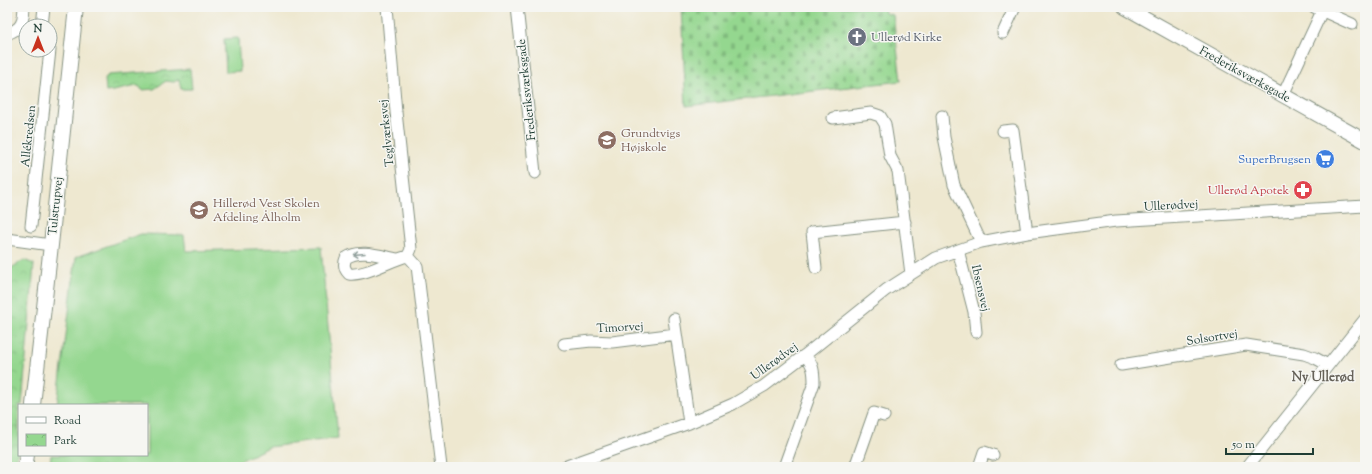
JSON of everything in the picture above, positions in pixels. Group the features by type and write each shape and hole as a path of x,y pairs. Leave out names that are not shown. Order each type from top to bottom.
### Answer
{"street":[{"path":"7,34 19,27 23,21 24,7"},
{"path":"43,18 44,7"},
{"name":"Tulstrupvej","path":"33,404 76,7"},
{"name":"Teglværksvej","path":"387,7 396,112 411,249 403,258 416,266 441,467"},
{"name":"Frederiksværksgade","path":"517,7 535,173"},
{"path":"1003,33 1015,7"},
{"name":"Frederiksværksgade","path":"1125,7 1365,141"},
{"path":"1283,96 1318,9 1352,24"},
{"name":"Allékredsen","path":"31,226 49,58"},
{"path":"833,118 872,113 880,116 885,124 890,156 898,171 911,274"},
{"path":"942,116 944,137 954,185 981,242"},
{"path":"1003,131 1013,130 1027,233"},
{"name":"Ullerødvej","path":"564,467 689,423 733,404 764,386 886,290 936,258 981,242 1027,233 1116,221 1365,206"},
{"path":"816,268 812,232 905,222"},
{"path":"7,239 51,245"},
{"name":"Ibsensvej","path":"958,250 974,312 976,332"},
{"path":"674,319 689,423"},
{"path":"1248,467 1365,319"},
{"name":"Timorvej","path":"564,344 591,341 612,342 676,334"},
{"name":"Solsortvej","path":"1121,365 1246,345 1304,354 1328,365"},
{"path":"784,467 814,383 814,372 811,363 805,355"},
{"path":"855,467 874,413 884,416"},
{"path":"979,467 984,452 993,455"},
{"path":"25,467 27,456"}],"green space":[{"path":"681,7 884,7 885,13 893,15 901,81 686,106"},
{"path":"238,38 240,71 226,72 224,39"},
{"path":"190,69 192,89 181,89 179,79 174,82 166,81 154,89 142,90 139,86 106,92 105,78 108,75"},
{"path":"141,234 184,235 186,251 321,247 338,438 269,447 227,467 58,467 50,463 51,456 148,456 148,404 57,404 76,257"},
{"path":"24,260 34,264 22,404 18,404 18,446 16,467 7,467 8,270"}],"place":[{"name":"Ullerød Kirke","path":"857,37"},
{"name":"Grundtvigs Højskole","path":"607,140"},
{"name":"SuperBrugsen","path":"1325,159"},
{"name":"Ullerød Apotek","path":"1303,190"},
{"name":"Hillerød Vest Skolen Afdeling Ålholm","path":"199,210"}],"district":[{"name":"Ny Ullerød","path":"1323,376"}]}
